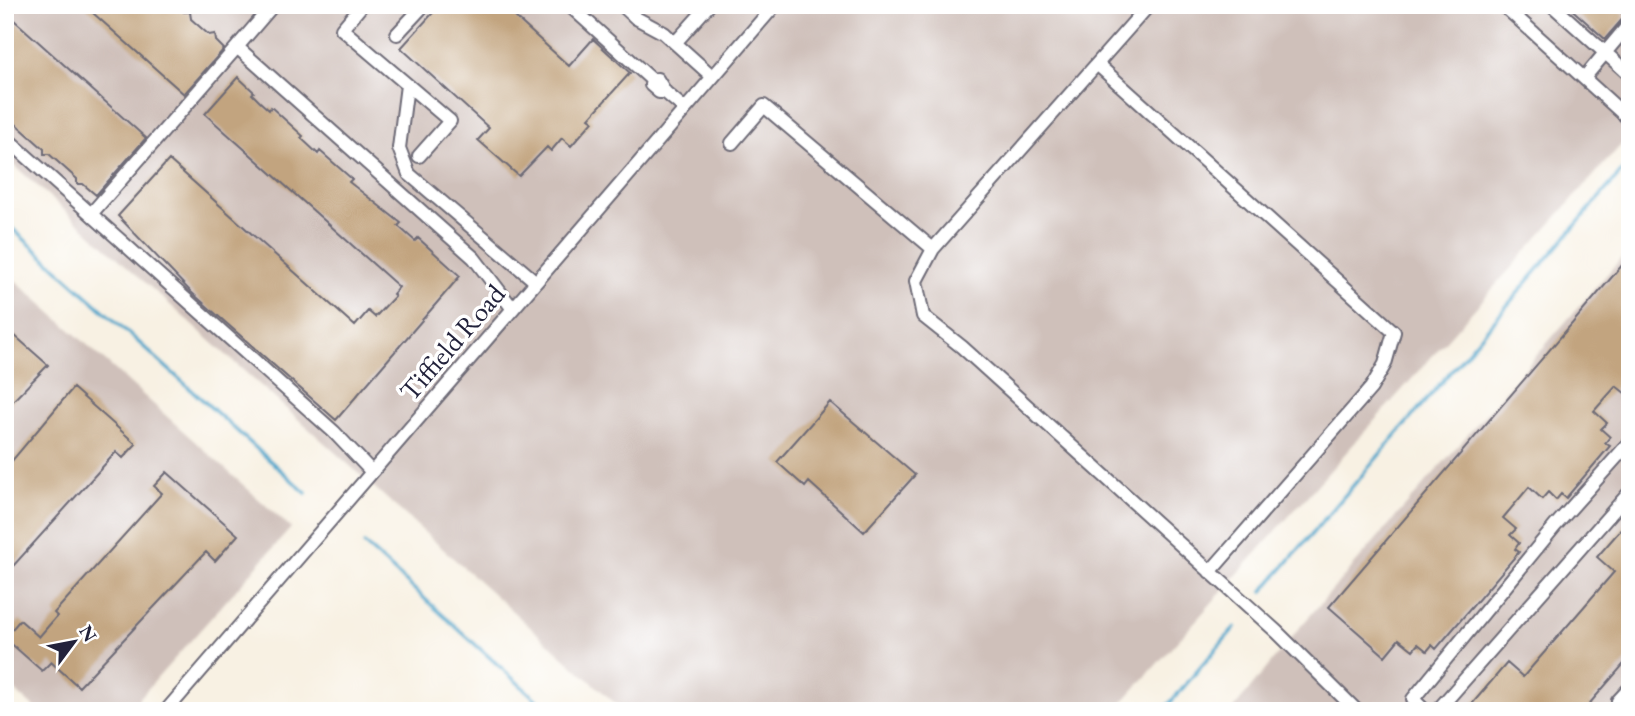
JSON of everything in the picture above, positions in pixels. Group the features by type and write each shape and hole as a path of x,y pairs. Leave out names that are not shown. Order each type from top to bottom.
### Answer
{"street":[{"path":"91,214 273,5"},
{"path":"362,5 342,29 450,121 419,156"},
{"path":"397,34 424,5"},
{"path":"569,5 652,80 651,85 659,92 665,92 685,109"},
{"path":"622,5 675,43 713,77"},
{"path":"675,43 709,5"},
{"name":"Tiffield Road","path":"166,711 775,5"},
{"path":"1149,5 933,249 916,281 923,316 962,347 1210,572 1357,711"},
{"path":"1503,5 1630,120"},
{"path":"1552,5 1630,75"},
{"path":"1584,78 1630,23"},
{"path":"237,47 474,258 513,309"},
{"path":"1097,64 1394,332 1385,364 1371,388 1210,572"},
{"path":"407,85 399,148 409,174 536,282"},
{"path":"732,143 764,106 933,249"},
{"path":"5,137 334,432 372,472"},
{"path":"1426,711 1413,699 1555,526 1630,442"},
{"path":"1437,711 1630,492"},
{"path":"1623,711 1618,701 1630,688"}],"shaded area":[{"path":"5,5 1630,5 1630,135 1115,711 624,711 5,157"},
{"path":"1630,248 1630,711 1232,711 1301,626"},
{"path":"5,271 291,528 128,711 38,711 5,682"}],"building":[{"path":"84,5 176,5 184,12 190,12 191,19 209,35 215,34 216,41 224,49 184,94"},
{"path":"440,5 502,5 569,66 593,39 630,73 589,118 593,121 571,146 562,138 551,151 547,147 519,176 478,140 489,128 401,48"},
{"path":"1567,5 1614,5 1625,16 1605,39"},
{"path":"5,12 146,138 96,195 83,184 77,184 77,179 49,154 44,154 44,149 16,124 11,125 10,119 5,115"},
{"path":"238,77 254,92 252,94 260,102 269,110 271,107 303,136 301,138 318,154 320,151 352,179 349,182 401,223 398,226 415,241 418,238 460,276 336,420 191,292 118,216 169,160 355,326 368,311 375,317 395,296 393,294 399,287 205,114"},
{"path":"1630,256 1630,397 1616,386 1594,411 1607,423 1601,429 1610,437 1605,443 1610,446 1566,498 1561,494 1556,500 1548,492 1542,499 1529,487 1503,518 1516,529 1510,535 1519,543 1515,549 1519,552 1436,649 1432,645 1427,651 1418,644 1413,650 1399,639 1385,656 1329,607"},
{"path":"5,327 48,365 5,409"},
{"path":"73,388 136,444 123,458 116,452 5,575 5,469"},
{"path":"830,402 915,475 864,532 809,482 805,487 777,462"},
{"path":"167,472 238,535 215,561 206,552 79,687 51,662 42,671 7,640 6,636 20,620 39,637 57,616 54,613 162,493 154,486"},
{"path":"1630,519 1630,657 1590,703 1599,711 1480,711 1472,704 1507,663 1523,677 1614,572 1597,557"}],"waterway":[{"path":"1263,591 1623,170"},
{"path":"5,222 306,493"},
{"path":"364,544 549,711"},
{"path":"1163,711 1235,627"}]}
